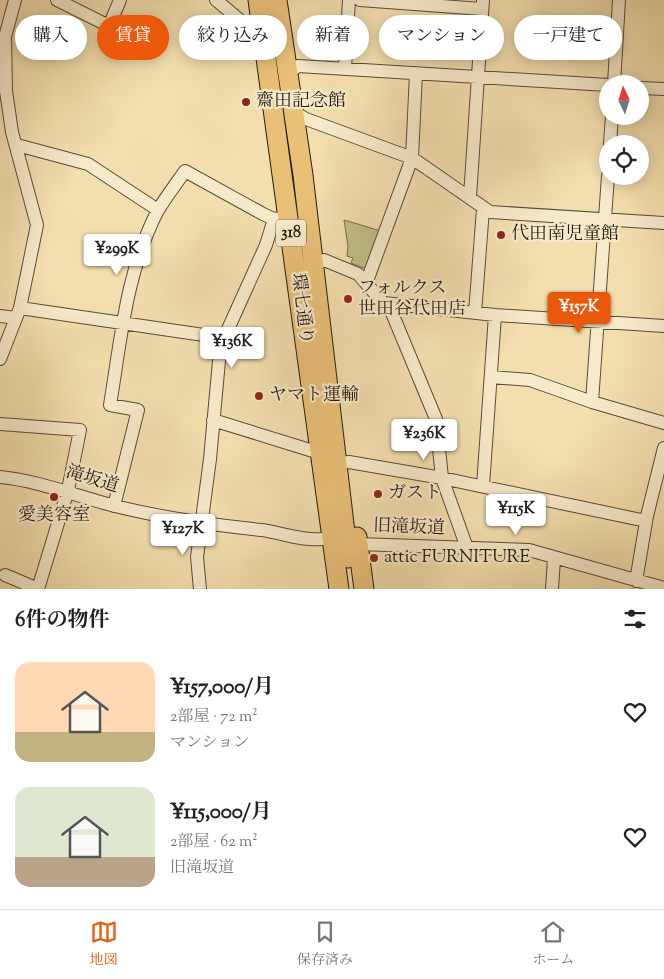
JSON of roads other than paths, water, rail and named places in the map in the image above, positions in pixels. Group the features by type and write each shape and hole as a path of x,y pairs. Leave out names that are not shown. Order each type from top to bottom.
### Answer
{"main road":[{"name":"環七通り","path":"258,0 260,15"},
{"name":"環七通り","path":"281,3 288,73 313,266 326,460 339,589"},
{"name":"環七通り","path":"266,60 282,218 326,460 352,589"},
{"path":"326,460 318,488 328,589"},
{"path":"326,460 350,495 364,589"}],"street":[{"path":"0,359 18,313 37,225 17,145 6,133 5,37 15,0"},
{"path":"57,0 109,26 120,0"},
{"path":"216,0 234,15"},
{"path":"345,68 349,0"},
{"path":"360,0 483,4 470,197"},
{"path":"615,75 619,0"},
{"path":"288,73 298,66 599,85"},
{"path":"367,281 412,158 416,73"},
{"path":"649,88 664,89"},
{"path":"294,112 306,119 412,158 470,197 483,209 490,212 664,223"},
{"path":"17,145 88,164 158,210"},
{"path":"114,506 138,410 110,405 130,282 146,234 158,210 185,171 282,218 266,244 224,338 218,361 203,524 197,557 200,589"},
{"path":"592,402 607,185"},
{"path":"475,313 483,209"},
{"path":"313,266 324,260 358,274 367,281 392,313 436,419 442,478 467,548"},
{"path":"384,303 495,315 664,326"},
{"path":"0,316 18,313 124,323 224,338"},
{"path":"484,486 495,315"},
{"path":"491,377 530,380 592,402 664,423"},
{"path":"213,420 313,452 326,460 349,462 484,486 646,521"},
{"path":"0,424 80,430 68,490 38,589 5,575"},
{"path":"633,583 664,448"},
{"name":"滝坂道","path":"0,476 68,490 114,506 203,524 264,531 310,539 322,539"},
{"name":"旧滝坂道","path":"358,544 529,550 633,583 664,588"},
{"path":"552,589 554,559"}],"place":[{"name":"齋田記念館","path":"246,102"},
{"name":"代田南児童館","path":"501,235"},
{"name":"フォルクス 世田谷代田店","path":"348,299"},
{"name":"ヤマト運輸","path":"259,396"},
{"name":"ガスト","path":"378,494"},
{"name":"愛美容室","path":"54,497"},
{"name":"attic FURNITURE","path":"374,558"}]}
